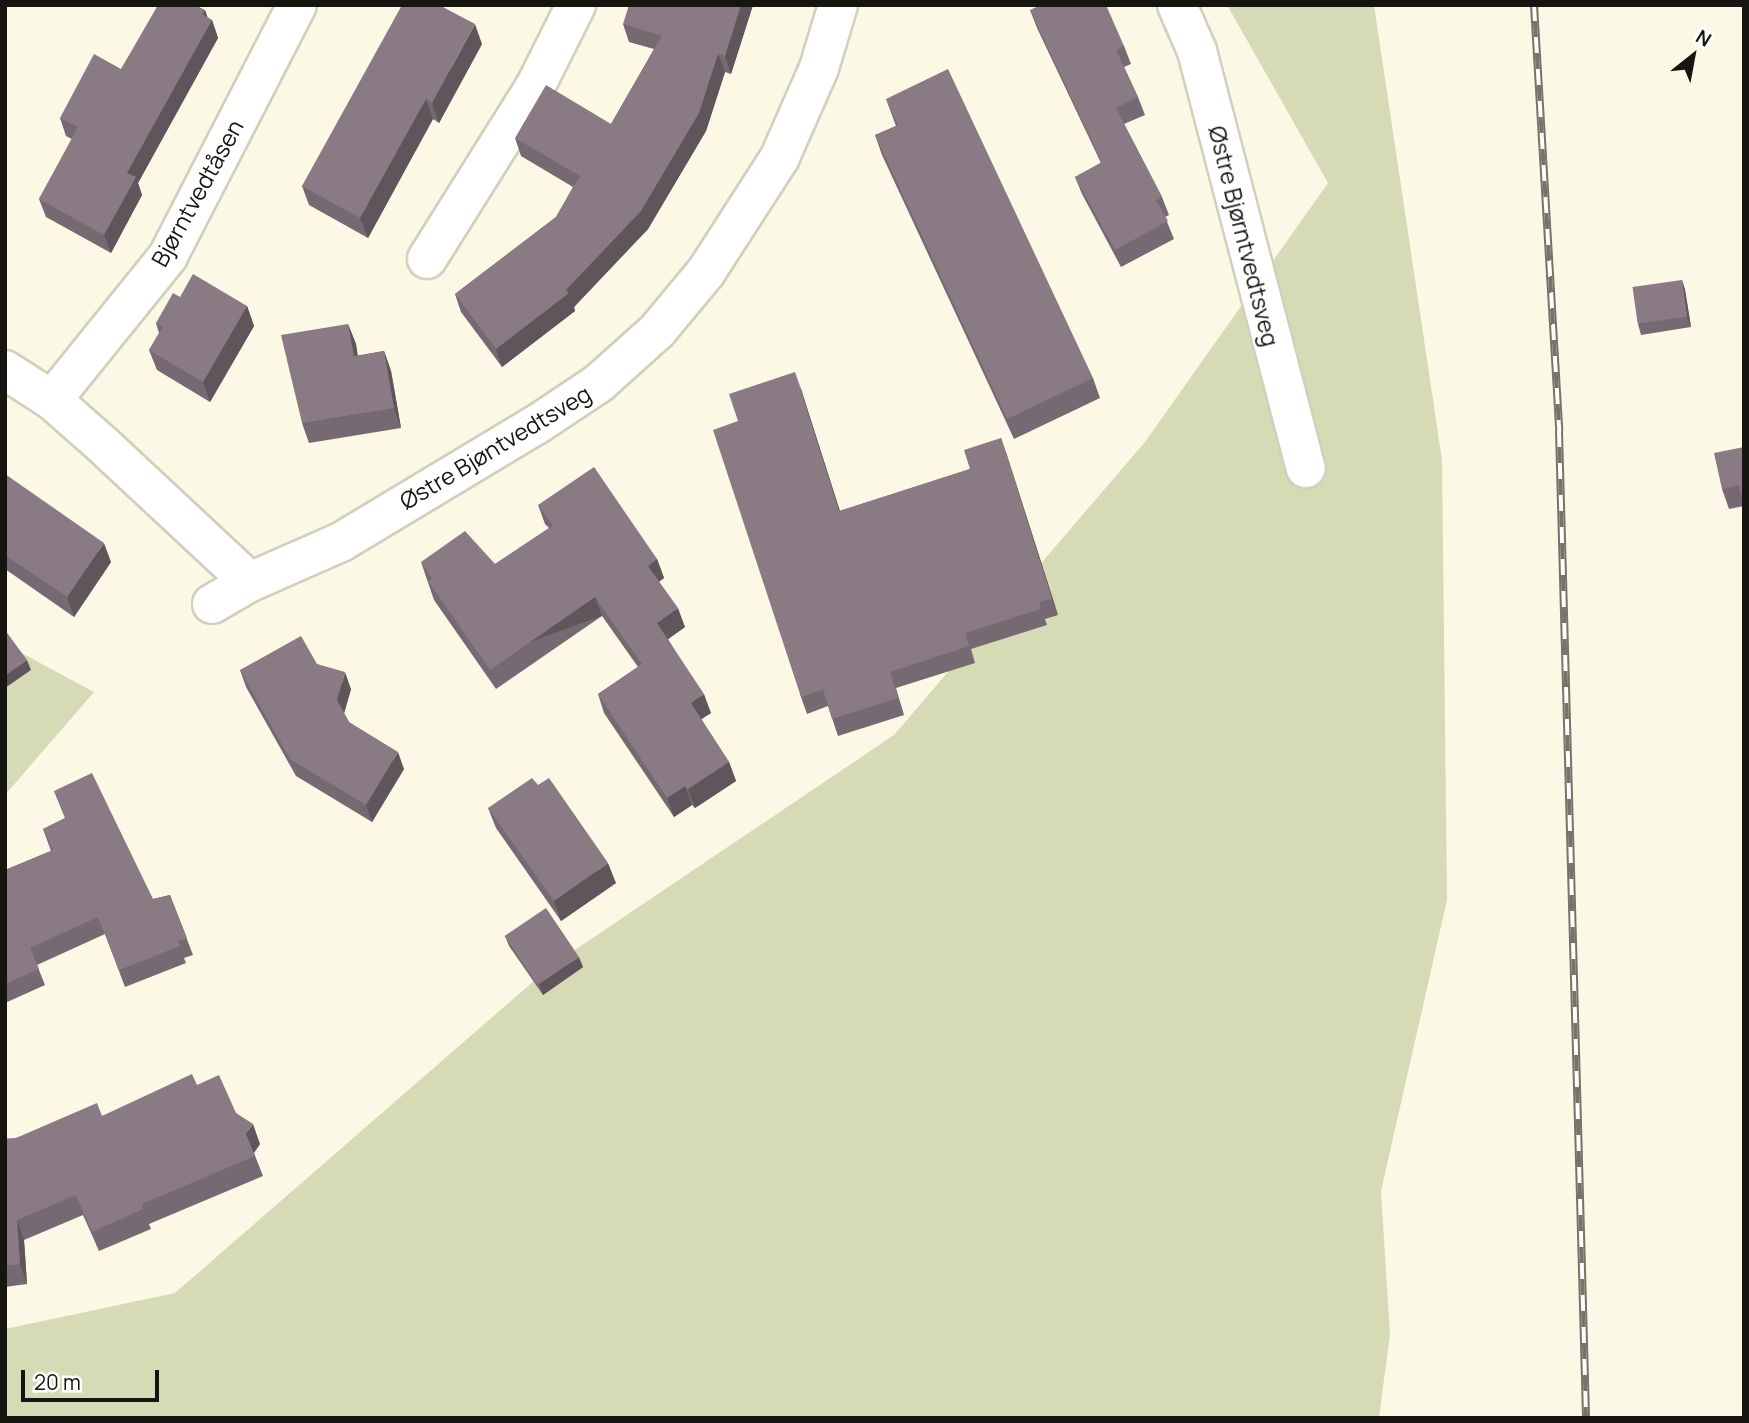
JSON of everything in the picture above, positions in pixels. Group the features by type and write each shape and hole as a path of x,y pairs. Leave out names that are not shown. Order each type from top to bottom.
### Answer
{"street":[{"name":"Bjørntvedtåsen","path":"52,401 168,256 296,5"},
{"path":"427,259 535,87 576,5"},
{"name":"Østre Bjøntvedtsveg","path":"212,604 250,582 341,542 536,425 599,383 657,331 706,272 780,157 819,68 838,5"},
{"name":"Østre Bjørntvedtsveg","path":"1177,5 1197,51 1306,468"},
{"path":"5,370 52,401 250,582"}],"green space":[{"path":"1227,5 1374,5 1442,460 1447,900 1381,1191 1390,1334 1379,1418 5,1418 5,1329 175,1293 551,966 894,735 1145,442 1328,183"},
{"path":"5,644 94,692 5,795"}],"building":[{"path":"158,5 195,5 205,10 202,14 212,20 127,173 136,177 104,235 39,199 78,127 60,118 94,54 121,69"},
{"path":"402,5 439,5 475,24 432,103 426,99 360,218 302,186"},
{"path":"629,5 741,5 725,56 718,54 699,113 641,211 566,290 569,293 496,349 455,294 556,217 580,176 515,138 546,85 611,124 662,36 623,24"},
{"path":"1041,5 1106,5 1124,46 1116,50 1138,97 1116,108 1162,197 1156,200 1168,221 1115,250 1075,177 1102,162 1030,10"},
{"path":"948,69 1093,378 1007,419 875,135 898,125 886,99"},
{"path":"193,274 247,306 203,382 149,350 163,327 156,323 173,293 180,297"},
{"path":"1682,280 1687,317 1638,324 1632,287"},
{"path":"348,324 354,356 384,351 394,408 302,423 281,335"},
{"path":"795,372 839,511 970,469 964,450 1001,438 1052,599 1039,602 1041,609 965,633 969,646 890,672 898,698 832,719 823,689 801,697 713,430 738,421 729,394"},
{"path":"1744,447 1744,496 1741,496 1739,485 1722,489 1714,453"},
{"path":"594,467 657,559 648,566 678,608 657,623 704,694 691,703 729,762 688,789 685,786 667,798 598,694 642,664 595,597 490,670 428,581 432,578 421,562 465,531 495,564 553,526 538,505"},
{"path":"5,474 104,543 67,597 5,555"},
{"path":"5,630 27,660 5,675"},
{"path":"301,636 317,664 345,672 337,700 349,722 398,752 366,805 290,759 240,670"},
{"path":"92,773 153,899 170,895 187,938 178,941 180,946 119,970 98,917 30,948 39,969 5,984 5,870 53,850 43,829 66,818 54,791"},
{"path":"532,778 538,785 549,778 608,863 554,901 488,808"},
{"path":"546,908 579,957 538,985 505,936"},
{"path":"192,1074 197,1085 219,1075 236,1113 253,1124 246,1134 255,1156 142,1204 143,1209 92,1232 76,1195 17,1220 20,1264 5,1266 5,1139 16,1138 97,1103 102,1116"}],"railway":[{"path":"1534,5 1559,431 1586,1418"}]}
